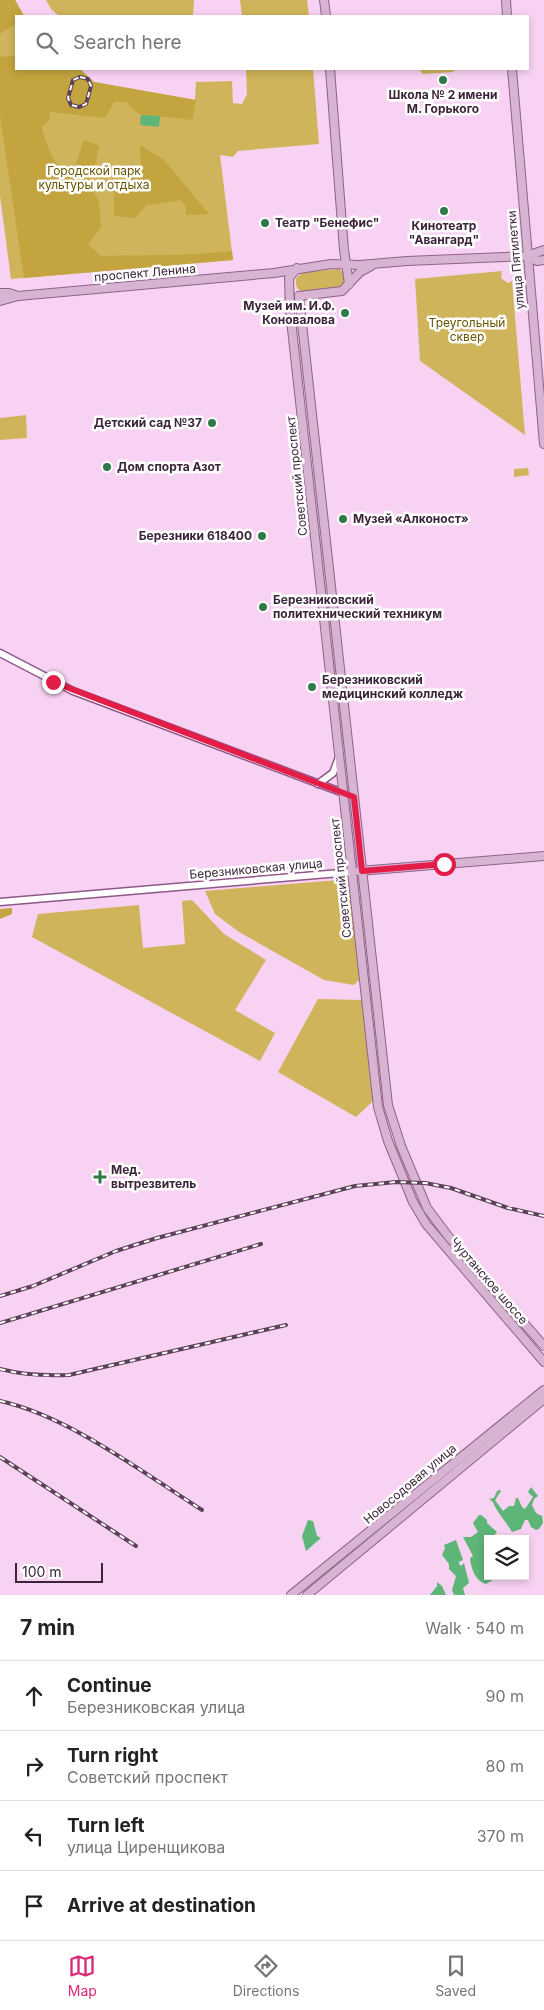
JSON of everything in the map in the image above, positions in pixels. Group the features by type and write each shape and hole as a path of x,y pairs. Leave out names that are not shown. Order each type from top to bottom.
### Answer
{"main road":[{"path":"324,0 326,15"},
{"path":"506,0 507,15"},
{"path":"330,70 349,284"},
{"name":"улица Пятилетки","path":"512,70 544,444"},
{"name":"проспект Ленина","path":"0,301 18,296 274,272 331,264 527,256 544,250"},
{"name":"проспект Ленина","path":"527,256 537,261 544,260"},
{"name":"проспект Ленина","path":"298,296 337,292 349,284 360,272 380,263"},
{"path":"288,285 291,274 297,268"},
{"path":"274,272 279,274 298,296"},
{"name":"Советский проспект","path":"288,285 378,1107 388,1142 419,1214"},
{"name":"проспект Ленина","path":"0,293 18,296"},
{"name":"Советский проспект","path":"298,296 388,1106 401,1146 428,1208 448,1236"},
{"name":"Березниковская улица","path":"352,872 544,856"},
{"path":"388,1142 401,1146"},
{"name":"Чуртанское шоссе","path":"419,1214 438,1239 544,1362"},
{"name":"Чуртанское шоссе","path":"448,1236 544,1346"},
{"name":"Новосодовая улица","path":"291,1595 544,1390"},
{"name":"Новосодовая улица","path":"307,1595 544,1399"}],"street":[{"path":"0,653 73,691 354,797"},
{"path":"318,784 333,773 339,756"},
{"name":"Березниковская улица","path":"0,902 352,872"}],"green space":[{"name":"Городской парк культуры и отдыха","path":"0,0 15,0 23,15 15,15 15,70 81,70 94,82 195,100 196,82 232,81 233,103 242,104 247,94 246,70 313,70 319,144 238,151 233,157 220,155 233,260 11,279 0,196"},
{"path":"46,0 194,0 193,15 58,15 51,9"},
{"path":"240,0 307,0 309,15 242,15"},
{"path":"420,70 455,70 453,72 423,74"},
{"path":"339,269 345,276 345,282 340,287 312,293 299,290 297,287 296,278 303,272"},
{"name":"Треугольный сквер","path":"502,271 501,278 508,283 512,281 525,435 420,361 415,279"},
{"path":"26,415 27,438 0,440 0,418"},
{"path":"528,468 529,475 514,477 514,469"},
{"path":"350,879 361,978 354,985 324,980 239,932 215,914 205,891"},
{"path":"192,900 224,934 266,960 235,1010 275,1033 260,1061 32,937 38,914 139,905 143,948 185,944 182,901"},
{"path":"318,999 363,1000 373,1101 356,1117 278,1072"}],"shaded area":[{"path":"0,0 15,0 23,15 15,15 15,27 14,25 0,34"},
{"path":"15,56 15,70 81,70 94,82 196,100 192,120 139,114 126,102 114,102 105,118 50,112 50,119 42,127 49,149 60,169 75,167 84,140 99,146 95,166 87,179 99,202 101,227 88,244 101,256 183,255 232,251 233,260 24,278 0,116 0,57"},
{"path":"141,115 160,116 159,127 140,125"},
{"path":"140,145 164,160 209,214 186,215 186,207 181,200 147,205 135,218 114,216 114,187 141,170"},
{"path":"12,908 12,914 0,919 0,909"},
{"path":"531,1487 538,1496 534,1499 532,1505 536,1513 542,1516 543,1523 536,1530 531,1527 528,1520 525,1520 521,1529 512,1532 493,1502 489,1499 494,1498 497,1491 500,1490 495,1500 503,1511 509,1506 514,1506 516,1498 518,1498 525,1509 533,1497 528,1492"},
{"path":"481,1515 497,1532 494,1535 484,1535 484,1580 492,1580 486,1584 474,1574 470,1558 473,1556 463,1537 471,1537 478,1532 473,1523"},
{"path":"308,1520 313,1521 317,1536 321,1538 306,1551 302,1536"},
{"path":"456,1540 463,1560 459,1564 461,1566 464,1563 469,1583 463,1588 465,1595 454,1595 452,1590 456,1576 449,1569 449,1564 442,1555 445,1548 444,1545"},
{"path":"437,1582 442,1586 446,1595 430,1595 437,1586"}],"railway":[{"path":"80,77 88,79 91,86 86,104 79,107 71,105 68,98 73,80 80,77"},
{"path":"0,1296 33,1286 116,1251 157,1238 355,1186 396,1182 425,1183 451,1188 508,1208 544,1216"},
{"path":"0,1323 261,1244"},
{"path":"0,1369 34,1375 69,1375 286,1325"},
{"path":"0,1401 26,1408 78,1432 202,1510"},
{"path":"0,1457 136,1546"}],"place":[{"name":"Школа № 2 имени М. Горького","path":"443,80"},
{"name":"Кинотеатр \"Авангард\"","path":"444,211"},
{"name":"Театр \"Бенефис\"","path":"265,223"},
{"name":"Музей им. И.Ф. Коновалова","path":"345,313"},
{"name":"Детский сад №37","path":"212,423"},
{"name":"Дом спорта Азот","path":"107,467"},
{"name":"Музей «Алконост»","path":"343,519"},
{"name":"Березники 618400","path":"262,536"},
{"name":"Березниковский политехнический техникум","path":"263,607"},
{"name":"Березниковский медицинский колледж","path":"312,687"},
{"name":"Мед. вытрезвитель","path":"100,1177"}],"route":[{"path":"53,682 354,797 362,871 444,864"}]}
